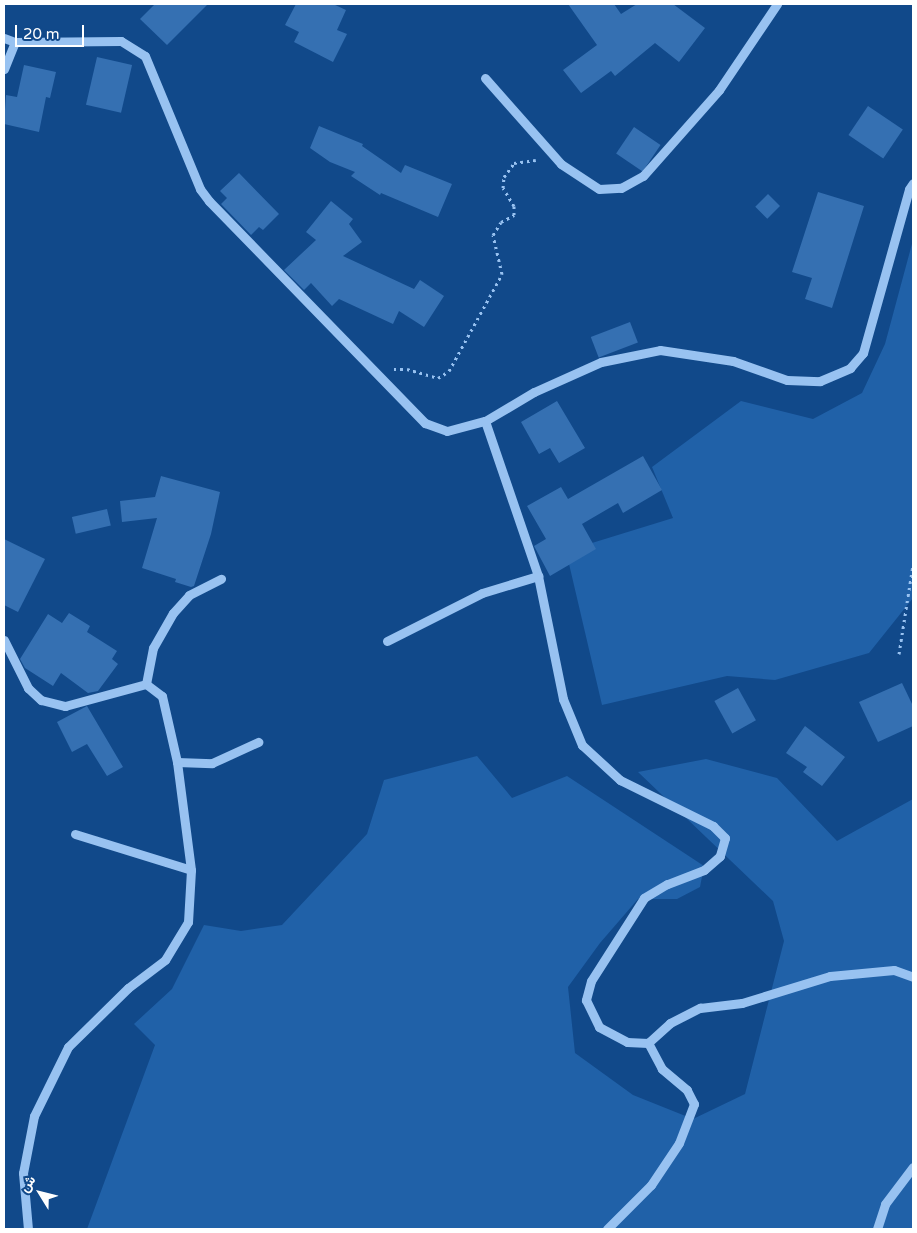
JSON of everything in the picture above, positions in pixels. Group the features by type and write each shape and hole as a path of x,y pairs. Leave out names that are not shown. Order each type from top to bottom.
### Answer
{"street":[{"path":"485,78 561,164 598,189 621,188 643,176 719,90 777,4"},
{"path":"4,38 15,42 121,41 145,56 200,189 209,201 371,369 425,422 447,431 485,421 534,392 601,362 660,350 733,361 787,380 820,381 850,368 863,352 909,189 913,183"},
{"path":"4,69 15,42"},
{"path":"485,421 538,576 563,699 582,745 620,780 713,826 725,838 720,856 704,870 667,884 644,898 592,981 586,1000 599,1027 627,1042 648,1043 670,1023 700,1008 742,1003 830,976 894,970 913,977"},
{"path":"387,641 482,593 538,576"},
{"path":"146,684 153,648 173,613 189,596 221,579"},
{"path":"4,640 28,688 40,700 65,706 146,684"},
{"path":"28,1229 23,1173 34,1116 68,1047 128,988 166,960 188,922 191,870 177,762 162,696 146,684"},
{"path":"177,762 212,763 258,742"},
{"path":"75,834 191,870"},
{"path":"607,1229 651,1185 678,1143 694,1104 687,1090 662,1068 648,1043"},
{"path":"876,1229 885,1204 913,1167"}],"path":[{"path":"371,369 407,369 438,378 449,371 502,274 493,235 500,222 514,215 514,206 503,188 504,177 514,163 530,159 561,164"},
{"path":"898,654 913,565"}],"shaded area":[{"path":"913,240 913,598 869,653 775,680 727,676 602,705 566,551 673,518 652,467 741,401 813,419 862,393 885,344"},
{"path":"477,756 512,798 567,776 704,866 700,887 677,899 638,899 600,943 568,987 575,1053 633,1095 693,1119 745,1094 784,941 773,901 638,772 706,759 777,778 837,841 913,799 913,1229 87,1229 155,1045 134,1024 172,989 204,925 241,931 282,925 367,834 384,780"}],"building":[{"path":"155,4 208,4 167,45 140,19"},
{"path":"296,4 333,4 346,10 337,30 347,34 333,62 294,42 299,32 285,25"},
{"path":"568,4 614,4 621,14 637,4 673,4 705,28 679,62 655,43 615,76 611,71 581,93 563,70 597,45"},
{"path":"97,57 132,65 121,113 86,105"},
{"path":"24,65 56,72 50,98 46,97 39,132 4,124 6,95 17,97"},
{"path":"868,106 903,129 883,159 848,135"},
{"path":"319,126 363,144 362,146 401,173 405,165 452,184 438,217 381,193 380,195 351,176 355,172 330,162 310,148"},
{"path":"634,127 661,145 643,171 616,154"},
{"path":"239,173 279,214 263,230 259,227 251,235 221,204 227,198 220,191"},
{"path":"818,192 864,206 832,308 805,299 812,278 792,272"},
{"path":"768,194 780,206 767,219 755,207"},
{"path":"331,201 353,219 349,224 362,242 343,256 414,289 420,280 444,296 424,327 399,311 393,324 339,299 332,306 311,283 304,290 284,270 316,240 306,232"},
{"path":"630,322 638,343 599,358 591,337"},
{"path":"557,401 585,448 559,463 550,448 539,454 521,422"},
{"path":"643,456 662,490 623,513 618,503 582,524 596,549 550,576 534,546 546,539 527,506 561,487 568,499"},
{"path":"161,476 220,492 211,534 194,586 191,587 175,582 176,579 142,568 157,518 122,522 120,501 155,497"},
{"path":"107,509 111,526 76,534 72,517"},
{"path":"4,539 45,559 18,612 4,605"},
{"path":"69,613 90,626 87,632 117,651 112,659 118,664 98,691 88,693 61,673 53,686 25,668 20,659 48,614 62,623"},
{"path":"902,683 913,706 913,726 878,742 859,702"},
{"path":"738,688 756,720 732,733 714,701"},
{"path":"87,706 123,767 107,776 87,744 72,752 57,722"},
{"path":"805,726 845,757 822,786 803,772 807,767 786,753"}]}
